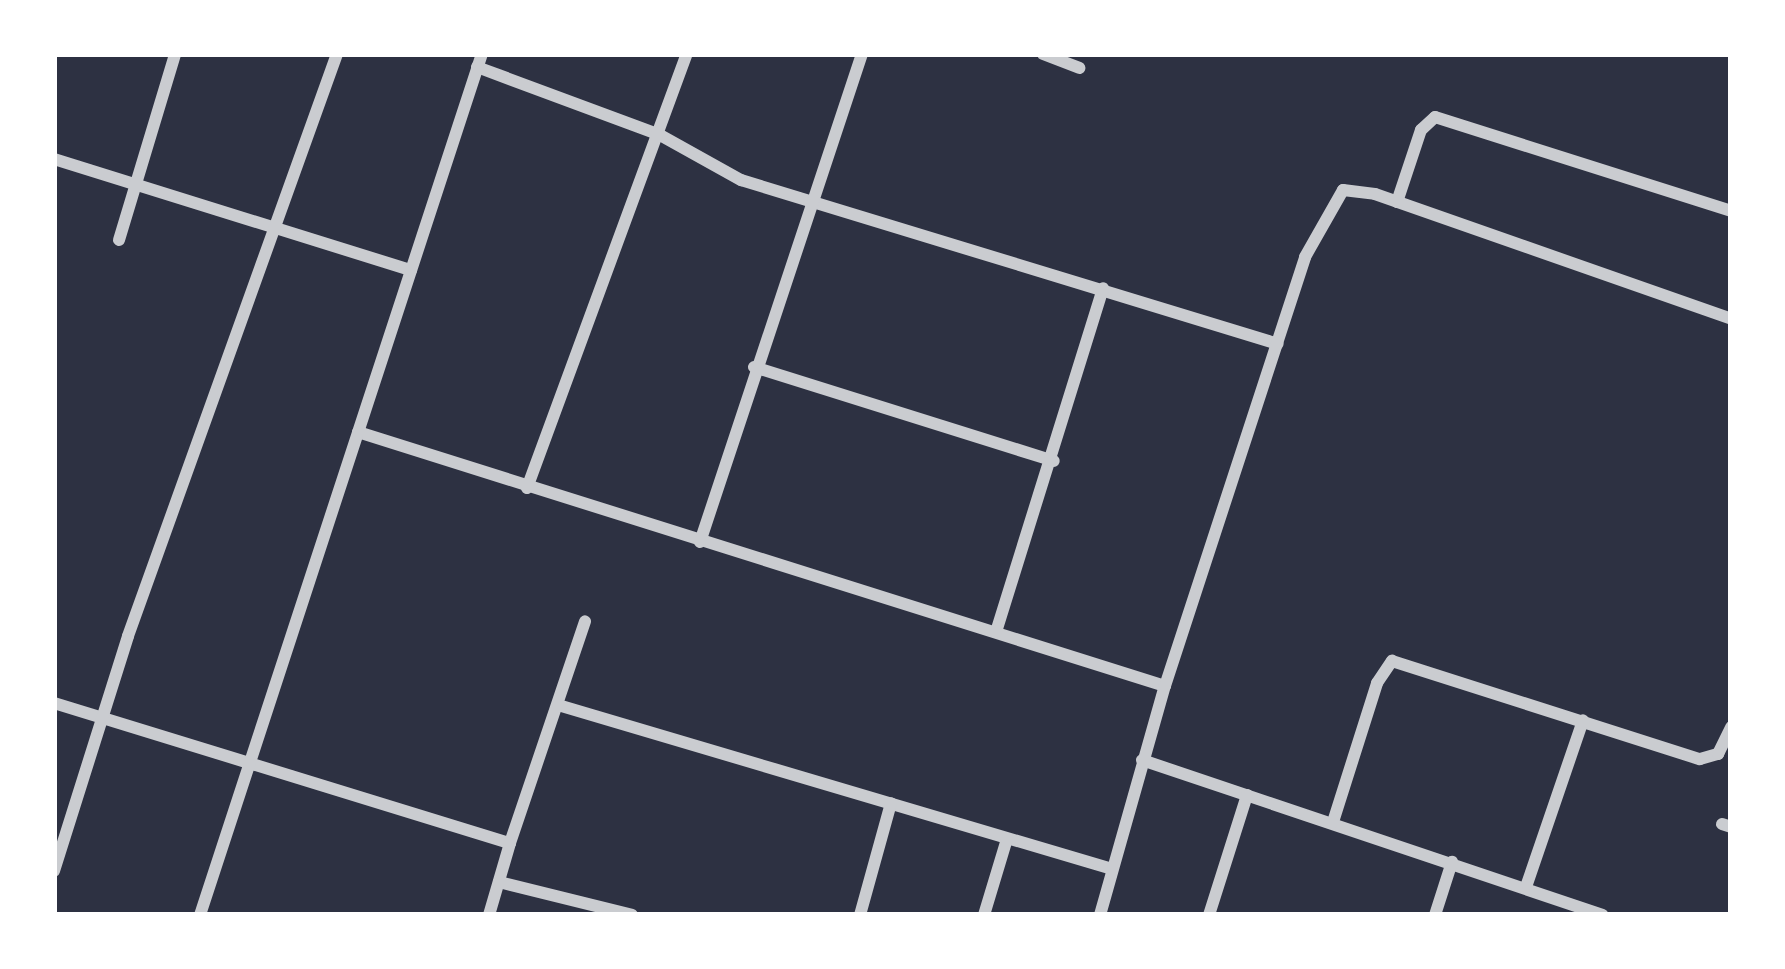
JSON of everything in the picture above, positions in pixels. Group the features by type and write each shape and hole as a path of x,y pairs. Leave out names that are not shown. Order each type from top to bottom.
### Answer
{"street":[{"path":"119,240 176,54"},
{"path":"54,871 101,718 278,232 337,54"},
{"path":"527,488 687,54"},
{"path":"700,542 754,367 862,54"},
{"path":"1043,54 1079,68"},
{"path":"200,915 479,61 660,136 719,172 1278,344"},
{"path":"1397,202 1421,130 1435,117 1731,211"},
{"path":"54,159 411,270"},
{"path":"1100,915 1165,686 1305,257 1334,201 1355,190 1397,202 1731,319"},
{"path":"996,632 1054,461 1103,288"},
{"path":"754,367 1054,461"},
{"path":"358,432 1165,686"},
{"path":"489,915 585,621"},
{"path":"1333,822 1377,683 1392,661 1700,759 1718,754 1731,728"},
{"path":"54,703 510,843"},
{"path":"558,705 1112,869"},
{"path":"1527,884 1583,720"},
{"path":"1142,760 1527,884 1603,915"},
{"path":"1209,915 1246,795"},
{"path":"860,915 891,803"},
{"path":"984,915 1007,839"},
{"path":"1435,915 1452,862"},
{"path":"499,882 632,915"},
{"path":"1558,915 1563,898"}]}
